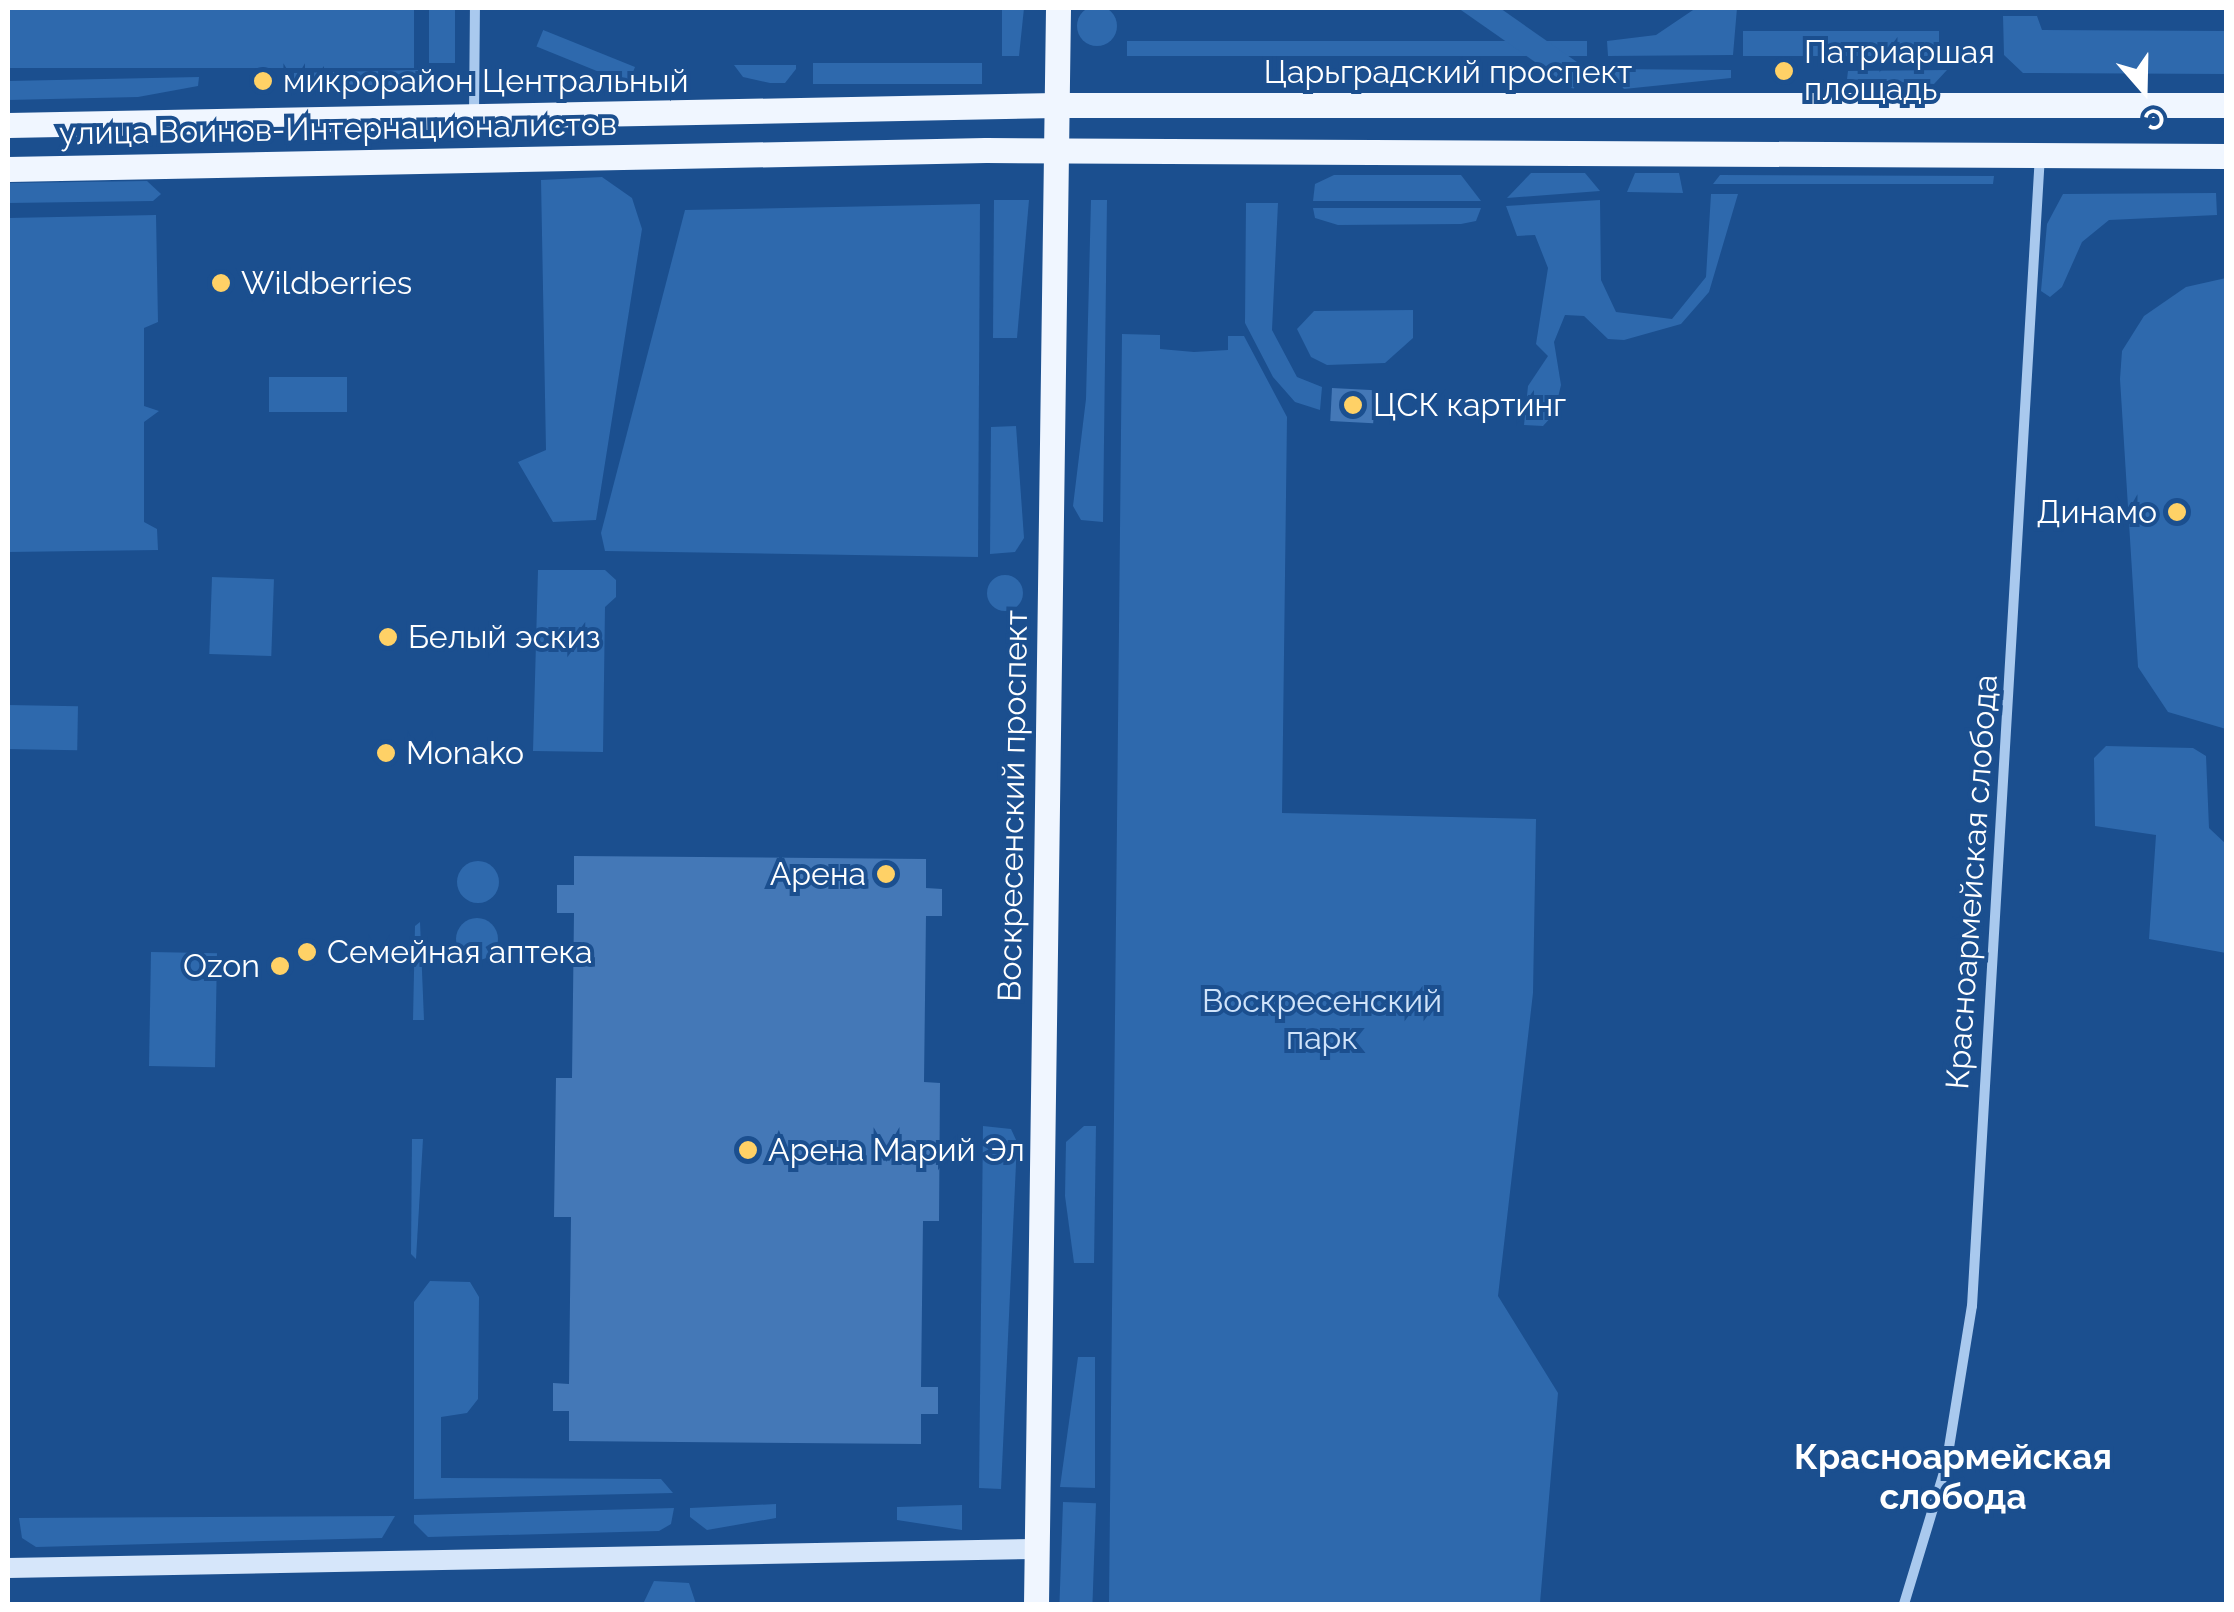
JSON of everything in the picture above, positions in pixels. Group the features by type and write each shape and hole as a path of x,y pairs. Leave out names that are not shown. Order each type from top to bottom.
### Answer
{"main road":[{"name":"Воскресенский проспект","path":"1036,1604 1058,8"},
{"name":"Царьградский проспект","path":"670,112 1056,105 2226,105"},
{"name":"улица Воинов-Интернационалистов","path":"8,124 670,112"},
{"name":"улица Воинов-Интернационалистов","path":"8,169 1055,150"},
{"path":"1055,150 2226,156"},
{"path":"8,1568 1036,1550"}],"street":[{"path":"474,115 475,8"},
{"name":"Красноармейская слобода","path":"1904,1604 1946,1466 1972,1306 2040,155"}],"green space":[{"path":"1097,6 1111,12 1117,26 1111,40 1097,46 1083,40 1077,26 1083,12"},
{"path":"8,8 414,8 414,68 8,68"},
{"path":"429,8 455,8 455,63 429,63"},
{"path":"1002,8 1024,8 1019,56 1002,56"},
{"path":"1458,8 1500,8 1587,69 1573,89"},
{"path":"1696,8 1737,8 1733,55 1608,56 1607,41 1656,35"},
{"path":"2003,16 2037,16 2042,30 2226,31 2226,74 2023,73 2004,55"},
{"path":"543,30 635,67 628,84 536,47"},
{"path":"1743,31 1939,31 1939,56 1743,56"},
{"path":"1127,41 1587,41 1587,56 1127,56"},
{"path":"813,63 982,63 982,84 813,84"},
{"path":"734,65 796,65 796,69 785,83 770,83 743,77"},
{"path":"1607,69 1731,70 1731,78 1624,89"},
{"path":"418,70 418,81 407,86 294,83 294,73"},
{"path":"1947,70 1934,84 1847,79 1848,71"},
{"path":"199,77 198,86 138,97 8,100 8,81"},
{"path":"1531,173 1585,173 1600,191 1507,198"},
{"path":"1635,173 1679,173 1683,193 1627,192"},
{"path":"1334,175 1461,175 1481,201 1313,201 1315,184"},
{"path":"1720,175 1994,176 1993,184 1713,184"},
{"path":"602,177 632,198 642,229 596,520 553,522 518,462 546,450 541,180"},
{"path":"147,181 161,194 153,201 8,203 8,183"},
{"path":"2216,193 2217,215 2109,220 2082,242 2062,287 2050,297 2041,291 2047,224 2063,194"},
{"path":"1711,194 1738,194 1709,292 1681,324 1624,340 1608,339 1584,316 1565,315 1554,342 1561,385 1554,414 1543,426 1524,425 1528,386 1548,356 1536,344 1548,268 1535,235 1517,236 1506,206 1600,200 1601,280 1616,312 1672,319 1706,277"},
{"path":"994,200 1029,200 1017,338 993,338"},
{"path":"1091,200 1107,200 1103,522 1081,520 1073,506 1086,399"},
{"path":"1246,203 1278,203 1272,330 1297,377 1322,387 1320,410 1295,402 1273,377 1245,323"},
{"path":"980,204 978,557 605,551 601,533 685,210"},
{"path":"1313,208 1481,208 1476,221 1461,224 1338,225 1315,218"},
{"path":"156,215 158,322 144,328 144,406 159,411 144,422 144,522 157,529 158,550 8,552 8,218"},
{"name":"Динамо","path":"2226,278 2226,729 2168,712 2138,667 2120,379 2122,351 2144,316 2186,287"},
{"path":"1413,310 1413,338 1385,363 1327,365 1311,357 1297,329 1314,311"},
{"name":"Воскресенский парк","path":"1122,334 1160,335 1160,349 1194,352 1228,350 1228,336 1244,336 1287,417 1282,813 1536,819 1533,993 1498,1296 1558,1393 1540,1603 1109,1604"},
{"path":"269,377 347,377 347,412 269,412"},
{"path":"1016,426 1024,538 1015,552 990,554 991,427"},
{"path":"538,570 605,570 616,580 616,597 605,607 603,752 533,751"},
{"path":"1005,575 1018,580 1023,593 1018,606 1005,611 992,606 987,593 992,580"},
{"path":"212,577 274,579 271,656 209,654"},
{"path":"8,705 78,706 77,750 8,749"},
{"path":"2106,746 2193,748 2206,756 2209,828 2226,844 2226,953 2149,939 2156,835 2095,826 2094,758"},
{"path":"478,861 493,867 499,882 493,897 478,903 463,897 457,882 463,867"},
{"path":"477,918 492,924 498,939 492,954 477,960 462,954 456,939 462,924"},
{"path":"420,922 424,1020 413,1020 415,926"},
{"path":"151,952 217,953 215,1067 149,1066"},
{"path":"983,1126 1011,1129 1017,1142 1001,1489 979,1488"},
{"path":"1084,1126 1096,1126 1094,1263 1074,1263 1065,1196 1066,1142"},
{"path":"412,1139 423,1139 416,1259 411,1254"},
{"path":"430,1281 470,1282 479,1297 478,1399 467,1413 441,1417 441,1478 661,1479 673,1493 414,1499 414,1302"},
{"path":"1078,1357 1095,1357 1095,1488 1060,1487"},
{"path":"1063,1502 1096,1503 1092,1604 1059,1604"},
{"path":"776,1504 776,1518 707,1530 690,1517 690,1508"},
{"path":"962,1505 962,1530 897,1520 897,1507"},
{"path":"674,1508 671,1524 659,1531 428,1537 414,1523 414,1515"},
{"path":"395,1516 382,1538 36,1547 22,1538 19,1518"},
{"path":"654,1581 689,1583 696,1604 643,1604"}],"building":[{"name":"ЦСК картинг","path":"1332,388 1375,390 1373,423 1330,421"},
{"name":"Арена Марий Эл","path":"574,856 926,859 926,888 942,889 942,916 926,916 924,1082 940,1083 939,1221 923,1221 921,1387 938,1387 938,1414 921,1414 921,1444 569,1441 569,1411 553,1411 553,1383 569,1384 571,1217 554,1217 556,1078 572,1078 574,913 557,913 557,885 574,885"}],"place":[{"name":"Патриаршая площадь","path":"1784,71"},
{"name":"микрорайон Центральный","path":"263,81"},
{"name":"Wildberries","path":"221,283"},
{"name":"ЦСК картинг","path":"1353,405"},
{"name":"Динамо","path":"2177,512"},
{"name":"Белый эскиз","path":"388,637"},
{"name":"Monako","path":"386,753"},
{"name":"Арена","path":"886,874"},
{"name":"Семейная аптека","path":"307,952"},
{"name":"Ozon","path":"280,966"},
{"name":"Арена Марий Эл","path":"748,1150"}],"district":[{"name":"Красноармейская слобода","path":"1953,1477"}]}
